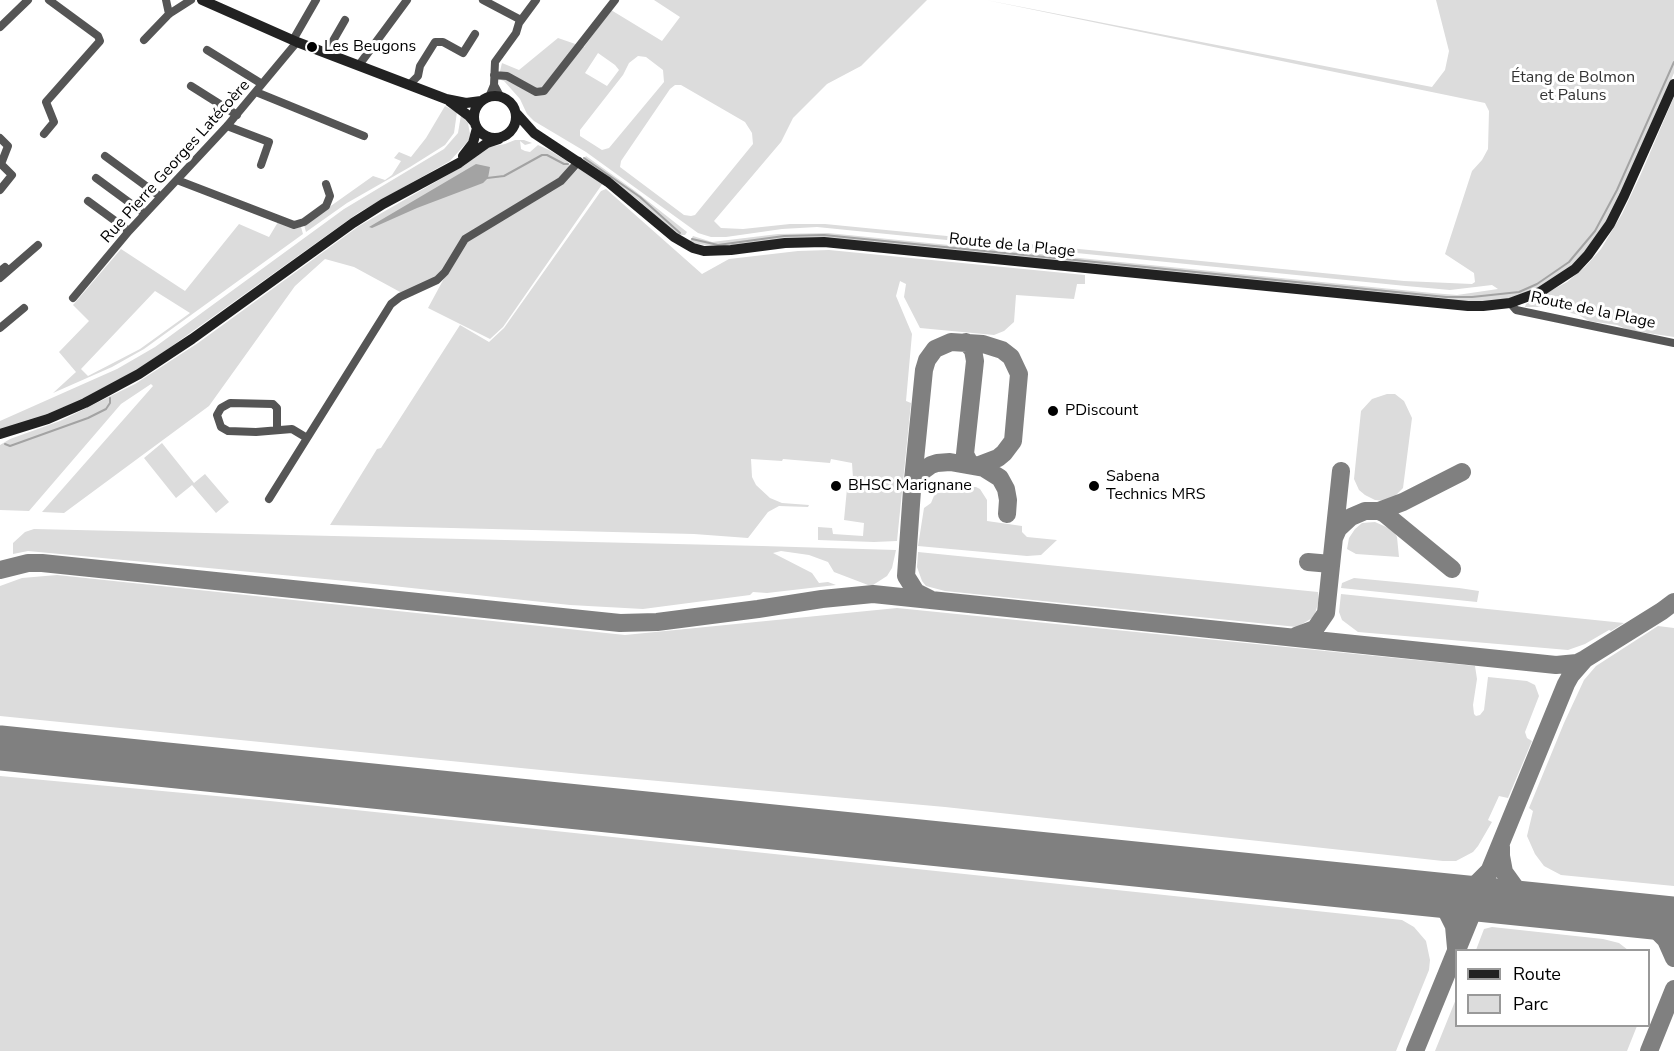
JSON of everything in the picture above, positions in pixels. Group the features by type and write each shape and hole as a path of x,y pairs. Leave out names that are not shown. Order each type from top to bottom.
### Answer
{"street":[{"path":"0,27 28,0"},
{"path":"44,134 54,122 46,102 100,41 98,36 49,0"},
{"path":"166,0 169,14"},
{"path":"144,40 169,14 190,0"},
{"path":"0,435 48,419 85,403 139,374 192,339 353,223 467,158 487,143 504,136 514,128 517,114 512,103 490,98 466,103 446,99 295,41 202,0"},
{"name":"Rue Pierre Georges Latécoère","path":"73,298 121,244 129,231 256,92 295,41 316,0"},
{"path":"359,65 407,0"},
{"path":"483,0 521,20"},
{"path":"449,168 473,142 476,126 474,112 490,98 494,85 495,62 536,0"},
{"path":"494,75 507,76 536,92 544,91 615,0"},
{"path":"326,53 345,20"},
{"path":"409,85 418,76 420,66 435,42 443,42 463,52 475,34"},
{"path":"207,50 262,84"},
{"name":"Route de la Plage","path":"517,114 522,122 547,142 579,161 625,195 674,237 693,248 704,251 785,243 824,242 1468,306 1510,303 1533,295 1556,283 1575,269 1600,240 1639,166 1674,84"},
{"path":"191,86 237,115"},
{"path":"256,92 364,136"},
{"path":"446,99 469,116 484,136 504,136"},
{"path":"227,126 269,142 261,165"},
{"name":"Route de la Plage","path":"504,136 523,135 547,142"},
{"path":"0,138 8,146 1,164 12,176 0,190"},
{"path":"105,156 161,197"},
{"path":"269,499 391,304 400,297 437,280 445,272 465,239 561,181 579,161"},
{"path":"96,178 145,214"},
{"path":"177,180 294,225 304,222 329,203 327,184"},
{"path":"88,201 129,231"},
{"path":"0,278 38,245"},
{"name":"Route de la Plage","path":"1510,303 1516,310 1674,343"},
{"path":"0,328 24,309"},
{"path":"277,429 277,408 273,404 230,403 221,408 217,416 221,427 228,431 292,429 307,438"}],"green space":[{"name":"Étang de Bolmon et Paluns","path":"654,0 927,0 861,66 827,84 793,118 781,142 714,221 721,228 743,229 790,224 825,224 1404,281 1472,284 1475,282 1474,273 1445,254 1472,171 1488,149 1489,111 1485,103 986,0 1432,87 1445,70 1449,51 1436,0 1674,0 1674,73 1630,177 1607,222 1580,260 1540,288 1514,299 1458,301 762,241 718,247 692,243 690,241 693,236 712,242 778,234 828,233 1432,293 1457,295 1498,289 1492,285 1450,290 1406,286 817,227 782,229 726,237 711,237 698,233 586,152 534,121 527,114 520,99 504,81 498,79 502,63 519,70 558,38 584,47 611,10 662,41 680,17","holes":["598,53 619,70 607,86 585,73","638,56 646,57 663,70 664,82 609,148 602,150 580,136 580,130 623,75 629,63","675,85 681,85 745,122 752,133 753,144 695,215 691,216 684,215 620,167 621,161"]},
{"path":"1674,97 1674,337 1589,321 1579,315 1546,307 1525,307 1526,304 1567,282 1601,249 1622,214"},
{"path":"445,106 457,112 454,133 445,145 347,203 306,232 304,225 373,176 385,180 392,175 401,161 394,158 399,152 411,157 426,138"},
{"path":"461,115 468,123 469,140 450,161 358,213 144,366 81,400 0,430 0,421 117,369 155,347 344,209 444,149 458,133"},
{"path":"515,140 532,143 525,145 520,141 521,149 525,151 530,152 538,145 549,150 567,161 570,165 569,170 563,176 462,238 436,277 402,293 354,267 325,259 295,286 209,406 64,513 42,512 153,386 151,384 121,404 29,511 0,510 0,445 10,439 60,421 135,384 198,343 359,226 465,165 489,147"},
{"path":"586,156 687,232 685,235 678,235 637,199 583,160"},
{"path":"579,168 603,183 503,327 490,339 428,308 461,247 470,239 564,182"},
{"path":"606,189 702,274 729,259 829,250 1085,275 1085,284 1077,284 1074,299 1016,295 1014,322 1004,331 994,335 920,328 904,297 906,284 900,281 896,296 912,334 906,401 911,403 897,541 818,540 818,527 832,528 833,534 863,536 864,523 844,520 848,478 853,478 852,463 831,459 830,463 751,459 752,477 756,485 770,498 782,503 809,505 808,507 779,506 768,512 748,538 694,534 330,525 377,449 381,448 460,325 489,342 504,328 601,191"},
{"path":"278,222 301,227 303,234 144,349 112,367 53,393 76,372 59,352 89,321 73,305 121,249 185,291 239,224 269,237","holes":["155,291 190,313 140,349 88,376 81,369"]},
{"path":"1395,394 1404,401 1412,418 1403,488 1394,497 1385,501 1375,500 1365,495 1359,490 1354,479 1361,411 1372,399"},
{"path":"162,443 194,483 205,474 229,502 216,513 192,485 176,498 144,458"},
{"path":"941,486 976,487 987,500 987,521 1022,526 1022,532 1027,537 1057,540 1041,555 1027,556 918,546 924,508 931,503"},
{"path":"1375,522 1393,530 1397,537 1399,557 1356,554 1347,549 1349,538 1355,529 1362,523"},
{"path":"34,529 896,550 892,568 887,576 873,585 834,572 828,562 809,555 781,551 773,553 812,573 819,583 828,582 836,585 767,593 753,592 750,595 643,609 570,605 28,551 13,554 13,543 25,532"},
{"path":"918,552 1318,592 1319,600 1314,617 1297,627 945,591 926,586 922,581 917,567"},
{"path":"57,575 625,635 897,608 1475,666 1477,679 1473,705 1476,716 1484,710 1488,677 1527,681 1535,685 1539,696 1525,732 1527,738 1532,741 1508,798 1499,796 1488,820 1492,822 1473,852 1456,861 1443,861 945,807 581,774 0,716 0,586 22,578"},
{"path":"1354,578 1479,591 1477,602 1341,588 1342,583"},
{"path":"1341,594 1624,623 1585,644 1568,650 1358,632 1342,620 1339,612"},
{"path":"1658,626 1674,628 1674,886 1561,875 1544,866 1535,854 1527,836 1533,811 1529,808 1584,680 1596,666"},
{"path":"0,776 270,801 1402,920 1414,927 1426,941 1430,960 1429,970 1396,1051 0,1051"},
{"path":"1492,927 1603,939 1619,943 1627,949 1476,949 1484,929"},
{"path":"1455,1001 1455,1027 1637,1027 1627,1051 1435,1051"}],"shaded area":[{"path":"476,164 490,167 488,178 483,183 372,228 369,227"}],"waterway":[{"path":"692,239 718,245 784,236 824,235 1446,297 1519,292 1537,284 1569,262 1595,231 1617,190 1674,62"},
{"path":"487,178 504,176 542,155 568,164"},
{"path":"584,158 640,197 680,233"},
{"path":"5,444 10,446 88,418 106,409 110,398"}],"taxiway":[{"path":"930,599 916,592 906,576 912,490 924,370 927,360 935,349 951,342 983,344 1002,350 1011,357 1019,374 1013,441 998,458 977,466"},
{"path":"966,342 973,350 975,361 965,454 969,462 975,466"},
{"path":"913,485 920,473 937,463 950,462 984,468 1000,478 1006,489 1007,514"},
{"path":"1296,636 1315,629 1326,613 1341,471"},
{"path":"1379,511 1403,502 1462,472"},
{"path":"1334,538 1338,529 1351,517 1365,511 1379,511 1452,569"},
{"path":"1308,562 1331,564"},
{"path":"0,570 28,563 42,563 620,623 657,622 873,594 1556,665 1577,663 1585,659 1674,602"},
{"path":"1457,949 1566,684 1585,659"},
{"path":"1501,847 1504,872 1517,890 1536,902 1554,906"},
{"path":"1432,894 1463,890 1477,883 1488,872"},
{"path":"1419,893 1432,897 1447,912 1454,926 1456,948"},
{"path":"1628,914 1657,931 1666,940 1674,958"},
{"path":"1415,1051 1455,953"},
{"path":"1649,1051 1674,989"}],"runway":[{"path":"0,748 1674,919"}],"place":[{"name":"Les Beugons","path":"312,47"},
{"name":"PDiscount","path":"1053,411"},
{"name":"BHSC Marignane","path":"836,486"},
{"name":"Sabena Technics MRS","path":"1094,486"}]}
